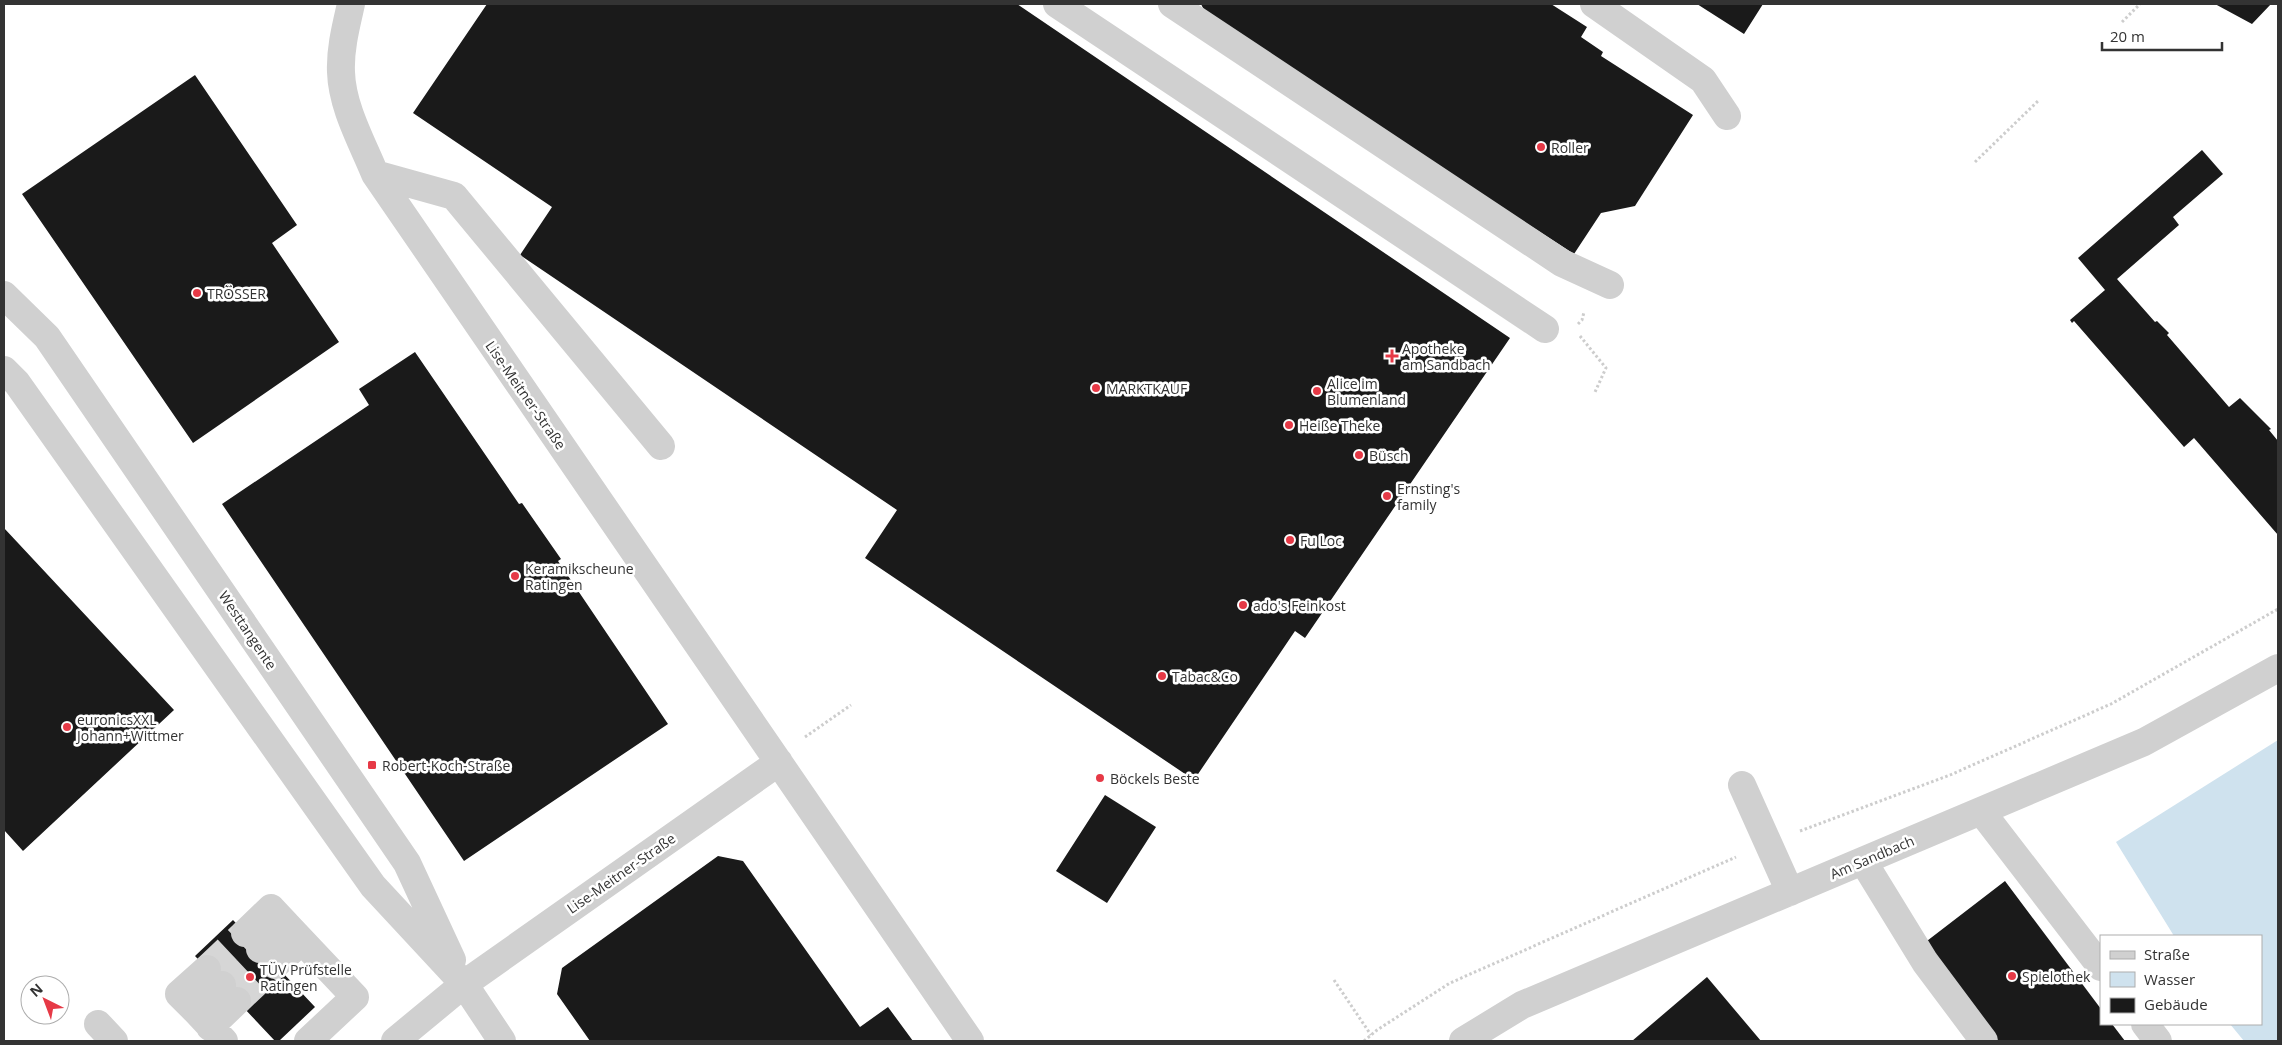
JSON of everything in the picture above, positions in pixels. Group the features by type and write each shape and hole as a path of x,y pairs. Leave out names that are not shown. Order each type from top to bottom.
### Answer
{"street":[{"name":"Lise-Meitner-Straße","path":"351,4 343,38 341,73 346,103 375,174 970,1041"},
{"path":"1057,4 1545,329"},
{"path":"1172,4 1562,263 1610,284"},
{"path":"1594,4 1703,80 1727,116"},
{"path":"375,174 454,196 661,446"},
{"name":"Westtangente","path":"4,295 47,337 407,863 464,984 502,1041"},
{"name":"Westtangente","path":"4,370 17,383 373,886 464,984"},
{"name":"Am Sandbach","path":"1462,1041 1522,1005 2144,742 2278,668"},
{"name":"Lise-Meitner-Straße","path":"464,984 777,760"},
{"path":"1742,785 1790,892"},
{"path":"1981,811 2100,966"},
{"path":"1863,861 1925,962 1984,1041"},
{"path":"260,949 294,932 355,997 308,1041"},
{"path":"395,1041 464,984"},
{"path":"222,985 210,1026 179,994 222,985"},
{"path":"2145,1025 2158,1041"}],"path":[{"path":"2122,22 2140,4"},
{"path":"1975,162 2038,101"},
{"path":"1574,328 1582,320 1585,306"},
{"path":"1579,335 1606,368 1595,392"},
{"path":"1364,1041 1450,983 1768,843 1950,775 2111,704 2278,609"},
{"path":"777,760 851,705"},
{"path":"1334,980 1371,1035"}],"water":[{"path":"2278,740 2278,1041 2244,1041 2231,1025 2262,1025 2262,935 2173,935 2116,842"}],"building":[{"name":"MARKTKAUF","path":"487,4 1017,4 1510,338 1305,638 1295,631 1194,780 865,558 897,510 520,255 552,207 413,113"},
{"name":"Roller","path":"1201,4 1551,4 1587,27 1581,37 1603,52 1601,56 1693,115 1635,206 1601,213 1574,254 1208,18"},
{"path":"1697,4 1763,4 1744,34"},
{"path":"2215,4 2271,4 2252,24"},
{"name":"TRÖSSER","path":"195,75 297,225 272,243 339,342 193,443 22,194"},
{"path":"2202,150 2223,174 2173,217 2179,225 2117,279 2155,322 2157,321 2169,333 2167,335 2229,407 2240,398 2271,429 2269,430 2278,441 2278,535 2194,438 2184,447 2074,321 2072,323 2070,320 2105,290 2078,258"},
{"path":"415,352 519,504 522,503 561,559 558,561 668,724 464,861 222,504 369,405 359,389"},
{"path":"4,528 174,710 23,851 4,830"},
{"path":"1105,795 1156,827 1107,903 1056,871"},
{"path":"718,856 743,861 860,1027 888,1007 913,1041 590,1041 557,994 562,968"},
{"name":"Spielothek","path":"2005,881 2100,1008 2100,1025 2113,1025 2125,1041 1997,1041 1923,944"},
{"name":"TÜV Prüfstelle Ratingen","path":"233,920 315,1007 279,1041 275,1041 195,956"},
{"path":"1707,977 1761,1041 1632,1041"}],"tunnel":[{"path":"207,969 245,933"},
{"path":"222,985 260,949"},
{"path":"237,1001 275,965"}],"place":[{"name":"Roller","path":"1541,147"},
{"name":"TRÖSSER","path":"197,293"},
{"name":"Apotheke am Sandbach","path":"1392,356"},
{"name":"MARKTKAUF","path":"1096,388"},
{"name":"Alice im Blumenland","path":"1317,391"},
{"name":"Heiße Theke","path":"1289,425"},
{"name":"Büsch","path":"1359,455"},
{"name":"Ernsting's family","path":"1387,496"},
{"name":"Fu Loc","path":"1290,540"},
{"name":"Keramikscheune Ratingen","path":"515,576"},
{"name":"ado's Feinkost","path":"1243,605"},
{"name":"Tabac&Co","path":"1162,676"},
{"name":"euronicsXXL Johann+Wittmer","path":"67,727"},
{"name":"Robert-Koch-Straße","path":"372,765"},
{"name":"Böckels Beste","path":"1100,778"},
{"name":"Spielothek","path":"2012,976"},
{"name":"TÜV Prüfstelle Ratingen","path":"250,977"}]}
